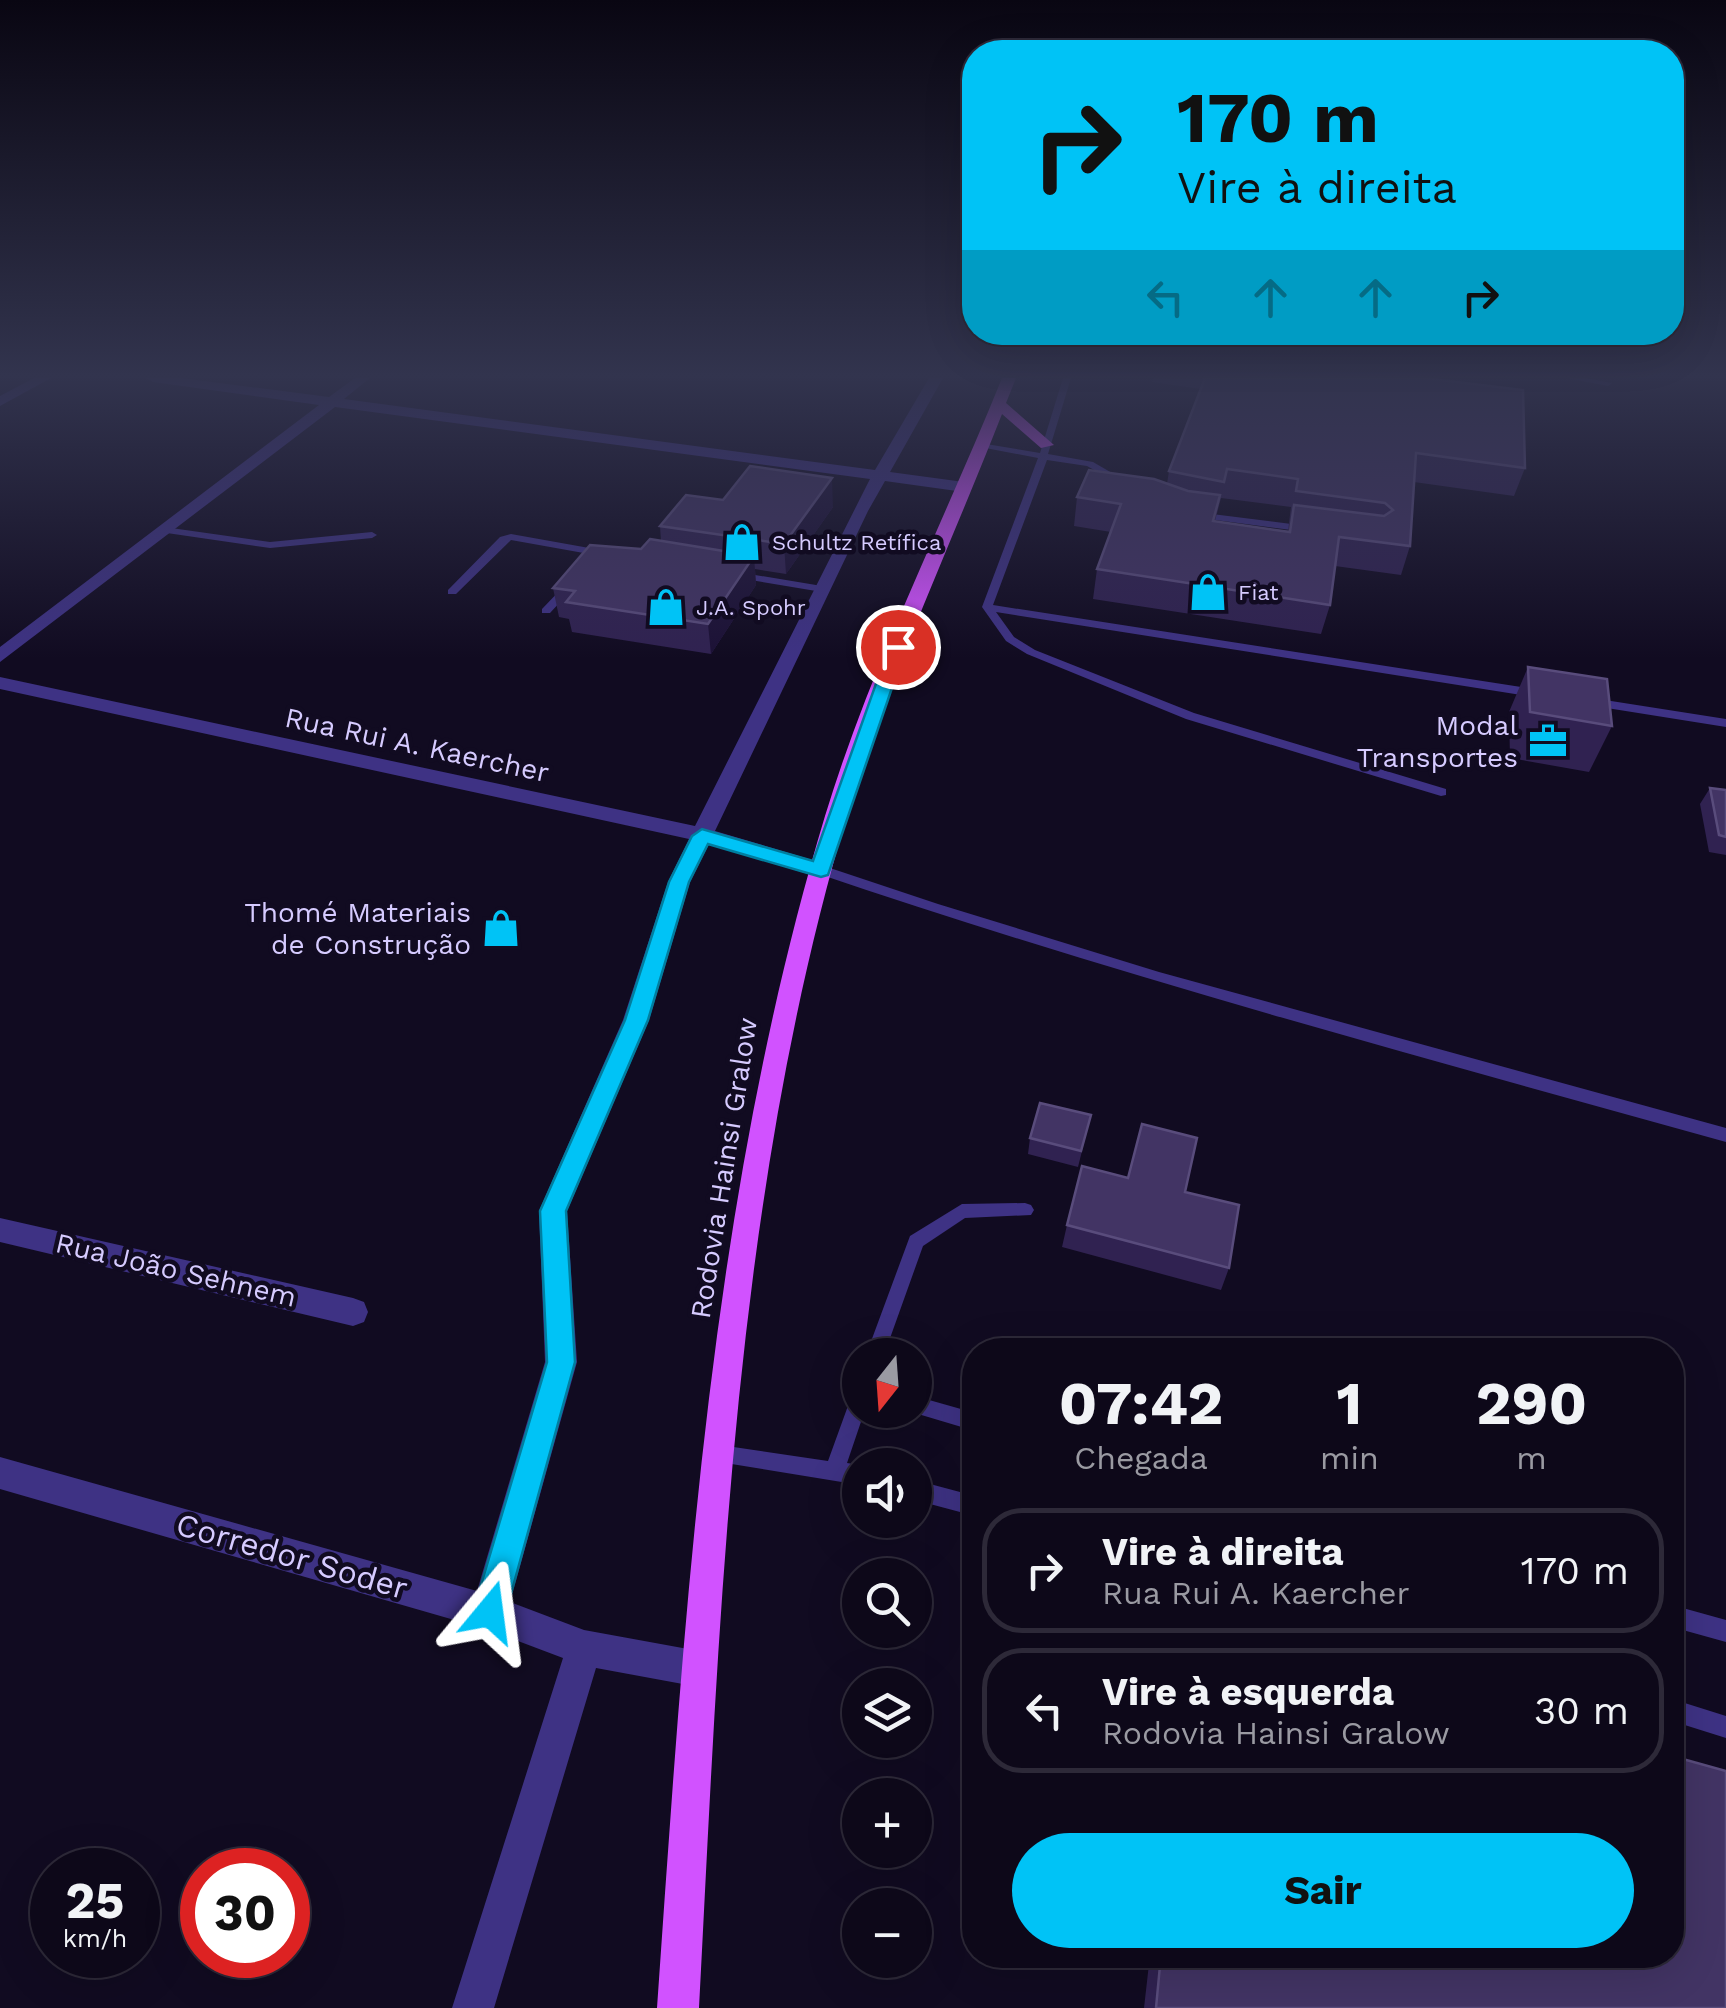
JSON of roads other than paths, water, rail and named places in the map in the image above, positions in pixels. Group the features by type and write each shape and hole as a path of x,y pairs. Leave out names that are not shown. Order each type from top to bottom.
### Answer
{"main road":[{"name":"Rodovia Hainsi Gralow","path":"678,2008 700,1669 720,1454 755,1167 783,1020 821,870 867,726 970,472"}],"street":[{"path":"0,656 240,472"},
{"path":"850,472 964,488"},
{"path":"490,1612 561,1362 553,1211 636,1020 679,882 883,472"},
{"name":"Rua Rui A. Kaercher","path":"0,683 702,836 821,870"},
{"name":"Rua João Sehnem","path":"0,1230 353,1312"},
{"name":"Corredor Soder","path":"0,1473 490,1612 584,1648 700,1669"},
{"path":"473,2008 584,1648"}],"lane":[{"path":"987,607 1037,472"},
{"path":"1107,472 1136,492"},
{"path":"1184,514 1318,531"},
{"path":"164,530 270,545 372,535"},
{"path":"452,592 504,539 620,556"},
{"path":"591,564 602,553"},
{"path":"730,574 822,589"},
{"path":"546,611 580,576"},
{"path":"987,607 1551,696"},
{"path":"987,607 1010,639 1066,666 1190,716 1441,792"},
{"path":"1570,699 1726,723"},
{"path":"821,870 972,924 1726,1135"},
{"path":"881,1338 916,1242 962,1211 1025,1210"},
{"path":"932,1410 962,1418"},
{"path":"835,1468 849,1428"},
{"path":"720,1454 842,1470"},
{"path":"932,1495 962,1503"},
{"path":"1684,1619 1726,1631"},
{"path":"1684,1714 1726,1727"}],"place":[{"name":"Schultz Retífica","path":"742,542"},
{"name":"Fiat","path":"1208,592"},
{"name":"J.A. Spohr","path":"666,607"},
{"name":"Modal Transportes","path":"1548,741"},
{"name":"Thomé Materiais de Construção","path":"501,928"}]}
